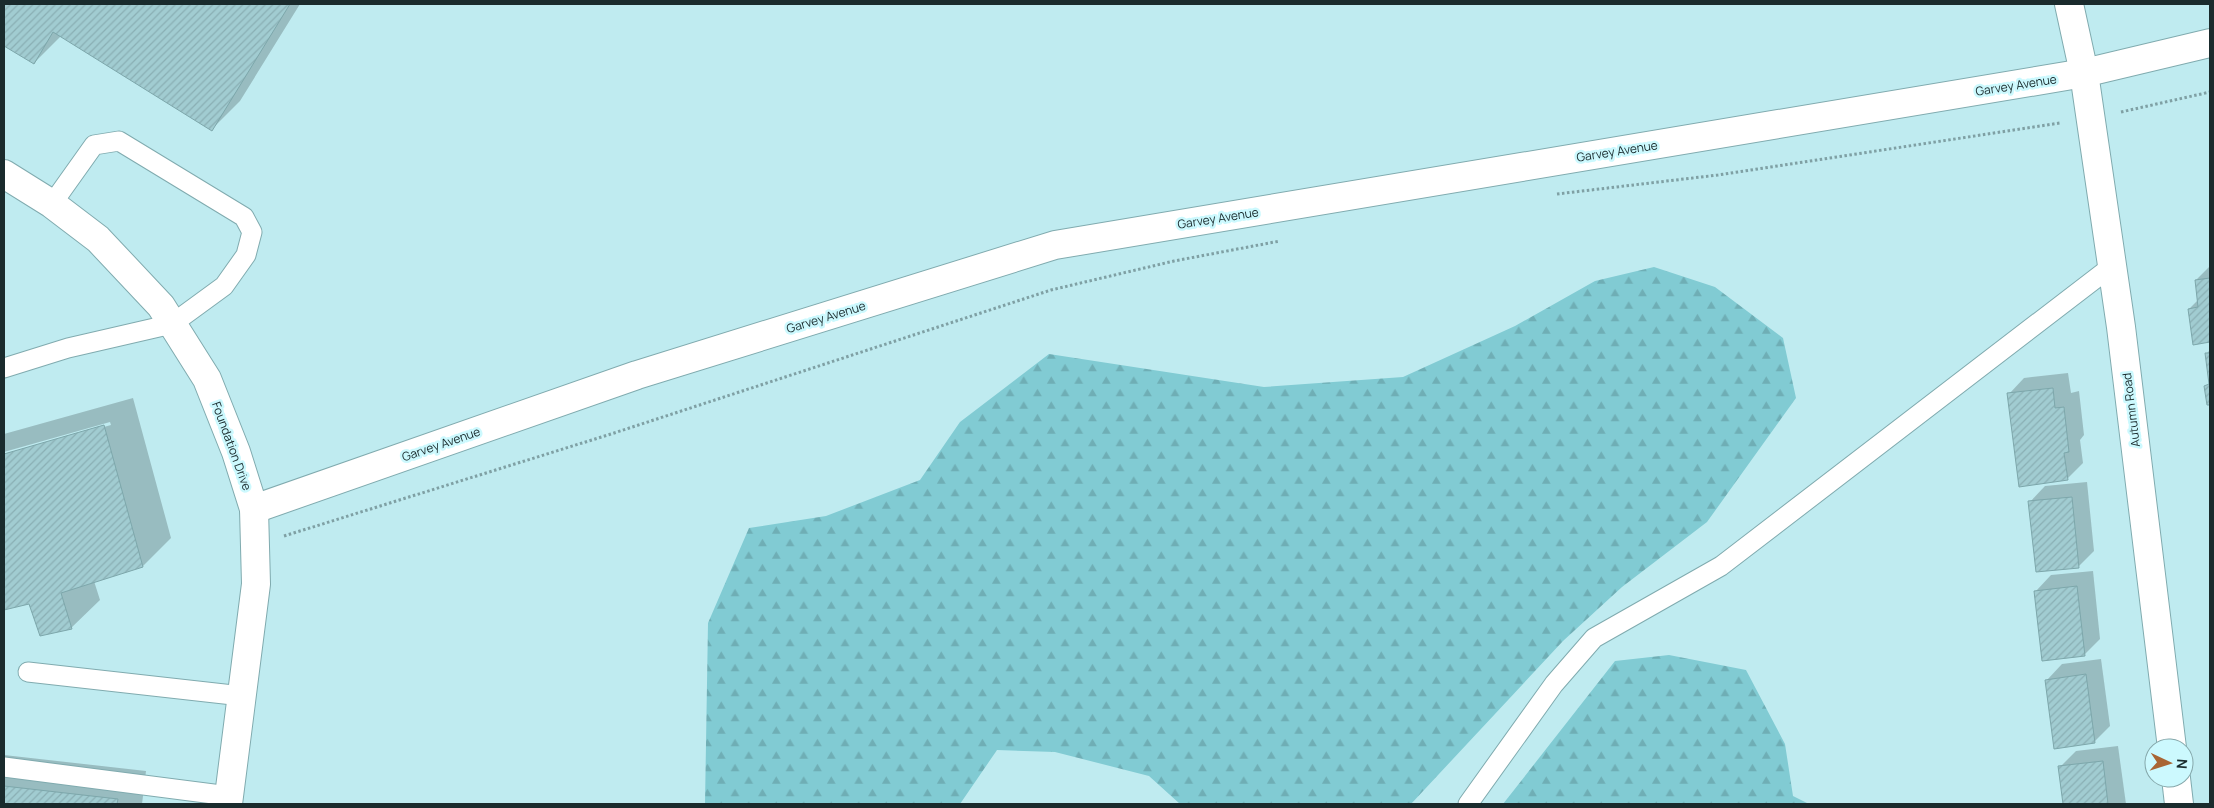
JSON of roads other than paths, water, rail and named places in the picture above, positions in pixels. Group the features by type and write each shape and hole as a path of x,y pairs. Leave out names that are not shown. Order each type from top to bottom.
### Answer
{"street":[{"name":"Autumn Road","path":"2068,4 2084,73 2112,266 2171,738"},
{"name":"Garvey Avenue","path":"254,509 637,375 1055,245 2084,73 2210,43"},
{"name":"Foundation Drive","path":"4,174 52,204 98,239 162,306 207,379 236,452 254,509 256,584 228,800"},
{"path":"2177,788 2179,804"}],"lane":[{"path":"4,368 68,348 172,324 224,286 246,255 252,232 244,217 119,141 94,145 52,204"},
{"path":"1468,804 1554,684 1594,638 1721,566 2112,266"},
{"path":"28,672 242,696"},
{"path":"4,767 228,800"}]}
